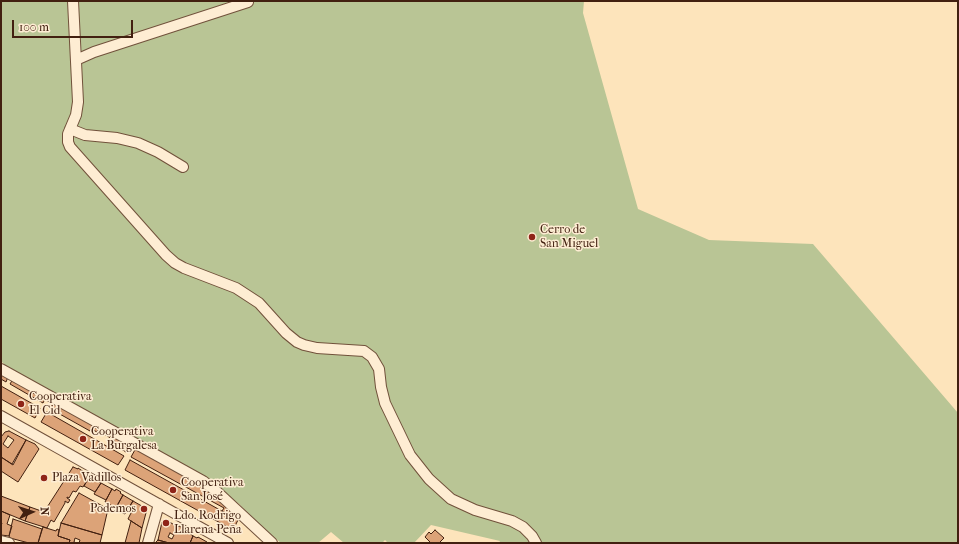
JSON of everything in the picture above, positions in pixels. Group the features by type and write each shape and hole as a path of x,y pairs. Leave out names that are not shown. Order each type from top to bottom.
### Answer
{"street":[{"path":"73,1 78,56 78,102 76,115 67,138 70,147 166,255 176,263 184,268 236,288 259,303 286,333 297,342 317,348 364,351 372,357 379,369 385,403 410,455 429,479 451,499 458,503 475,510 512,521 523,527 532,536 536,543"},
{"path":"78,56 248,2"},
{"path":"76,115 85,135"},
{"path":"70,129 85,135 117,138 138,143 158,152 183,167"},
{"path":"1,369 203,481 216,491 272,543"},
{"path":"2,418 228,543"},
{"path":"148,543 159,504"},
{"path":"1,541 9,543"}],"green space":[{"path":"1,1 584,1 583,13 638,209 709,240 813,244 958,413 958,543 499,543 500,541 431,525 414,543 388,543 385,540 382,543 344,543 331,532 318,543 281,543 263,528 239,504 212,483 42,388 6,366 1,361"}],"building":[{"path":"1,372 8,377 6,382 1,379"},
{"path":"13,379 46,397 43,403 10,384"},
{"name":"Cooperativa El Cid","path":"1,386 40,408 35,418 1,399"},
{"path":"53,401 130,444 126,452 113,444 115,441 98,430 97,432 91,429 90,431 49,408"},
{"name":"Cooperativa La Burgalesa","path":"47,412 124,456 118,465 41,422"},
{"path":"9,431 26,440 12,464 1,457 1,437 5,432","holes":["8,436 14,440 8,448 3,444"]},
{"path":"26,440 35,444 39,449 18,482 1,471 1,457 13,465"},
{"path":"136,448 215,493 240,518 238,520 222,511 224,508 131,457"},
{"name":"Cooperativa San José","path":"130,460 238,520 233,530 125,470"},
{"path":"73,467 78,468 90,476 83,487 80,486 76,492 73,491 69,498 67,497 70,500 68,503 65,501 54,522 51,520 47,528 25,521 30,507 44,512"},
{"path":"90,476 101,483 95,492 84,486"},
{"path":"101,483 112,489 106,500 94,494"},
{"path":"112,489 115,491 116,489 123,495 116,508 105,502"},
{"path":"79,493 108,509 102,535 61,523"},
{"path":"123,495 133,501 125,514 115,509"},
{"path":"1,496 30,507 25,521 1,511"},
{"path":"133,501 147,509 142,528 128,519 133,509 129,507"},
{"path":"1,511 10,515 7,524 12,526 9,536 1,535"},
{"path":"13,519 42,529 38,543 29,543 10,538 9,536"},
{"path":"166,520 178,527 183,528 193,536 190,543 169,543 158,540 162,522","holes":["170,533 174,535 172,539 168,537"]},
{"path":"131,521 142,528 139,543 125,543"},
{"path":"61,523 102,535 100,543 79,543 80,540 75,538 74,542 77,543 69,543 70,540 58,536"},
{"path":"43,527 56,531 57,529 59,530 58,536 70,540 69,543 38,543"},
{"path":"435,530 444,538 439,543 431,543 425,537 429,532 431,534"},
{"path":"193,536 198,537 207,543 190,543"},
{"path":"158,540 169,543 155,543"}],"place":[{"name":"Cerro de San Miguel","path":"532,237"},
{"name":"Cooperativa El Cid","path":"21,404"},
{"name":"Cooperativa La Burgalesa","path":"83,439"},
{"name":"Plaza Vadillos","path":"44,478"},
{"name":"Cooperativa San José","path":"173,490"},
{"name":"Podemos","path":"144,509"},
{"name":"Ldo. Rodrigo Llarena Peña","path":"166,523"}]}
